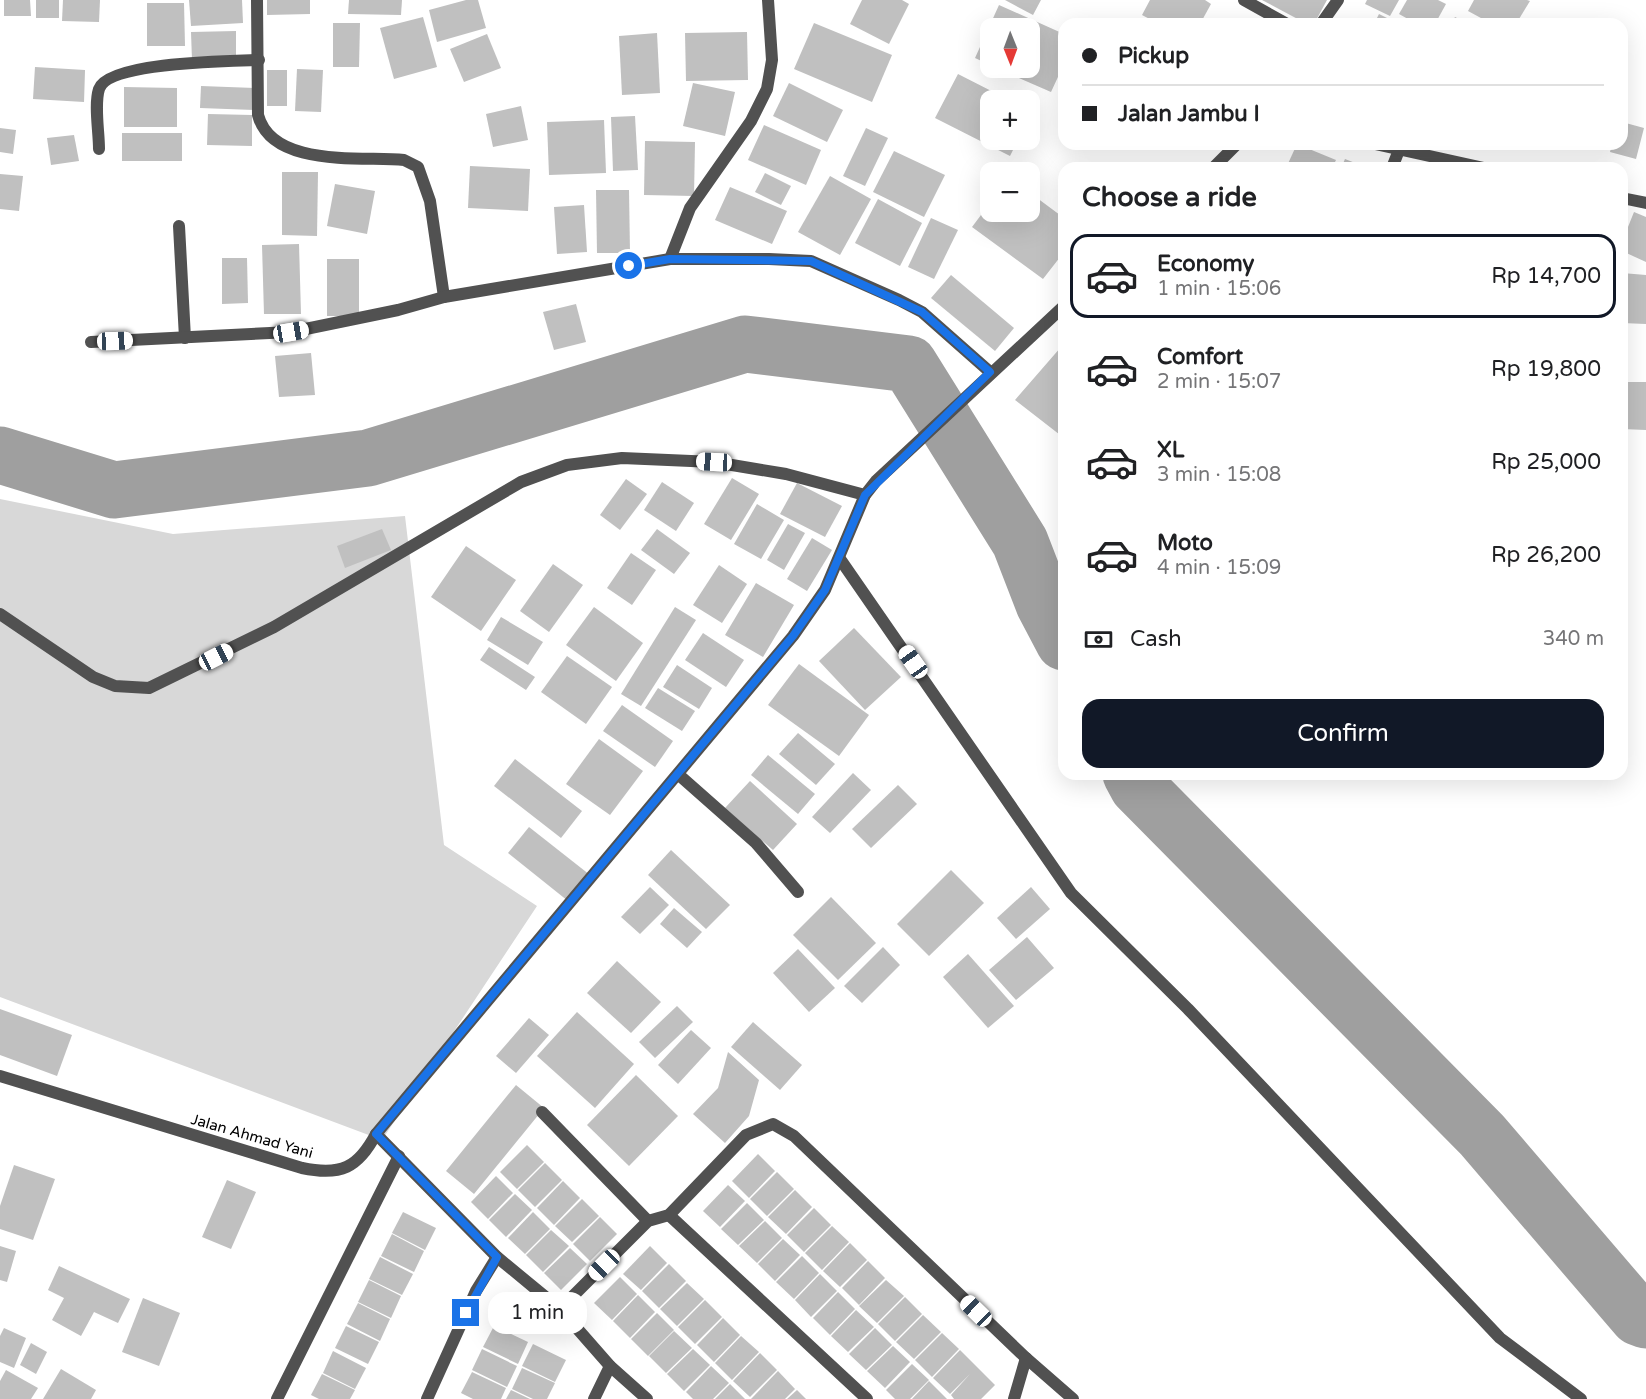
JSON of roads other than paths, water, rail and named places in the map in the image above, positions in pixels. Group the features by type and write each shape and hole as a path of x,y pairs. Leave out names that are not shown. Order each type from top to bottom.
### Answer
{"street":[{"path":"257,0 258,115 264,130 274,142 296,151 317,155 404,160 418,167 430,201 444,297"},
{"path":"670,259 690,208 751,121 767,89 772,60 768,0"},
{"path":"1244,0 1276,18"},
{"path":"1326,18 1338,0"},
{"path":"99,149 99,87 112,75 154,66 259,60"},
{"path":"1219,162 1231,150"},
{"path":"1394,162 1399,150 1456,162"},
{"path":"1628,199 1646,203"},
{"path":"179,226 185,338"},
{"path":"91,342 291,332 398,310 444,297 670,259 811,261 922,312 990,372"},
{"name":"Jalan Ahmad Yani","path":"0,1076 315,1171 338,1170 357,1162 367,1151 376,1134 679,775 793,636 825,590 865,495 876,481 968,392 1058,311"},
{"path":"0,614 93,678 115,686 149,688 274,627 520,482 567,465 622,458 714,462 786,474 865,495"},
{"path":"840,559 1071,893 1196,1018 1500,1338 1581,1399"},
{"path":"679,775 756,843 798,892"},
{"path":"542,1112 648,1221"},
{"path":"560,1309 648,1221 669,1215 746,1135 773,1124 794,1136 1026,1358 1073,1399"},
{"path":"376,1134 497,1257 560,1309 610,1366 647,1399"},
{"path":"277,1399 399,1156"},
{"path":"669,1215 867,1399"},
{"path":"427,1399 476,1292 497,1257"},
{"path":"1014,1399 1026,1358"},
{"path":"594,1399 610,1366"}],"waterway":[{"path":"0,455 114,490 368,458 745,344 909,364 1020,542 1044,604 1058,631"},
{"path":"1134,780 1138,787 1482,1135 1638,1317 1646,1320"}]}
